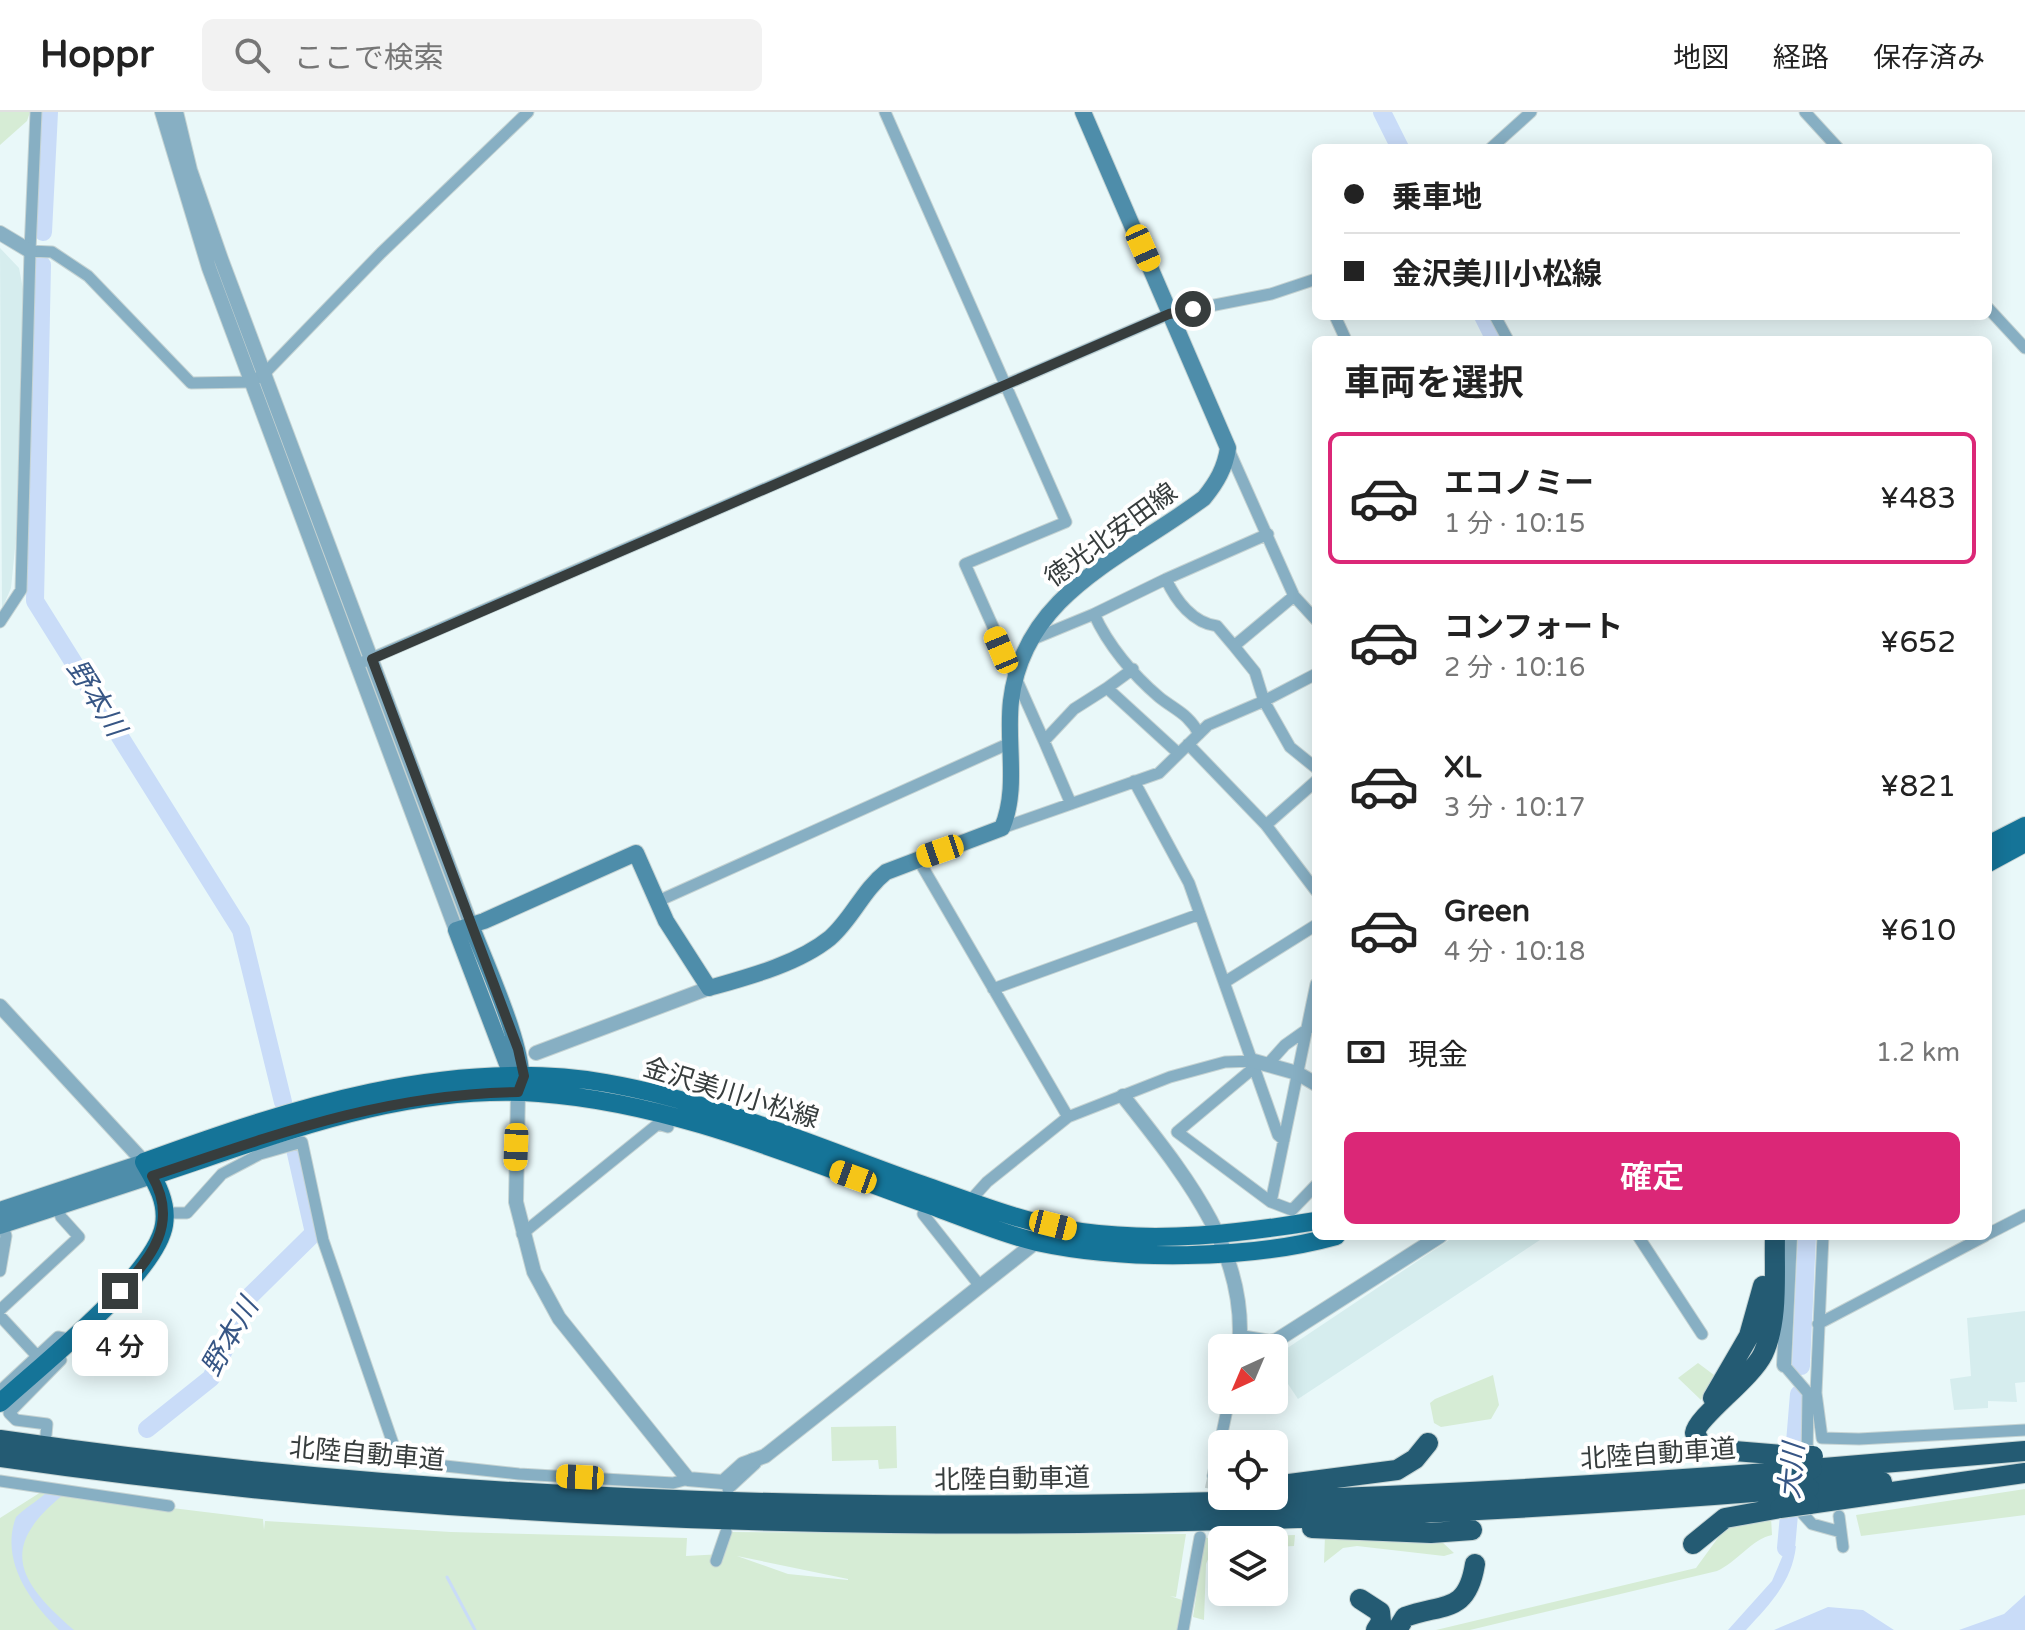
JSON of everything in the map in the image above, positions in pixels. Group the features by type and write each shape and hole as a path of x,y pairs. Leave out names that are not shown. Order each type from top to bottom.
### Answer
{"highway":[{"path":"1690,1413 1703,1407 1719,1391 1749,1336 1762,1292 1767,1240"},
{"path":"1775,1240 1770,1326 1765,1350 1739,1386 1698,1423 1695,1433 1700,1443 1782,1481 2025,1471"},
{"name":"北陸自動車道","path":"0,1440 201,1465 527,1493 1042,1514"},
{"path":"1288,1484 1397,1470 1415,1459 1428,1443"},
{"name":"北陸自動車道","path":"0,1457 191,1482 525,1511 727,1520 1425,1511 1811,1479 2025,1449"},
{"path":"1693,1544 1725,1518 1782,1481"},
{"path":"1042,1514 1208,1486"},
{"path":"1042,1514 1431,1533 1472,1530"},
{"path":"1397,1630 1405,1617 1456,1604 1465,1597 1475,1564"},
{"path":"1360,1599 1380,1612 1381,1622 1376,1630"}],"main road":[{"path":"1083,112 1228,448"},
{"name":"徳光北安田線","path":"1002,828 1010,800 1014,678 1029,641 1061,597 1204,498 1225,466 1228,448"},
{"path":"1992,843 2025,826"},
{"path":"518,1082 464,927 636,853 656,902 709,988 786,961 828,939 847,920 873,883 886,872 1002,828"},
{"path":"1992,861 2025,843"},
{"name":"金沢美川小松線","path":"148,1169 212,1138 377,1091 518,1082 603,1083 720,1112 969,1202 1078,1231 1224,1244 1312,1222"},
{"name":"金沢美川小松線","path":"518,1082 679,1117 771,1146 1036,1242 1147,1256 1224,1244 1312,1238"},
{"path":"1,1221 58,1208 148,1169"},
{"path":"0,1403 69,1339 147,1259 162,1234 164,1213 160,1189 148,1169"},
{"path":"1,1221 148,1169"}],"street":[{"path":"1,620 21,590 36,112"},
{"path":"162,112 184,195 372,659 464,927"},
{"path":"176,112 190,170 257,378 356,665 464,927"},
{"path":"0,233 30,251 52,252 88,276 191,383 257,378 528,112"},
{"path":"885,112 1066,522 965,564 1071,804"},
{"path":"1495,144 1531,112"},
{"path":"1805,112 1834,144"},
{"path":"356,665 1169,314 1271,294 1312,280"},
{"path":"1992,312 2025,348"},
{"path":"1228,448 1294,596 1312,616"},
{"path":"1029,641 1268,534"},
{"path":"1166,579 1174,596 1202,624 1217,626 1234,646 1255,672 1264,701 1290,747 1312,759"},
{"path":"1234,646 1294,596"},
{"path":"1094,614 1105,638 1156,694 1181,710 1199,734"},
{"path":"1044,741 1074,709 1133,669"},
{"path":"1002,828 1159,773 1199,734 1220,719 1312,676"},
{"path":"1107,688 1178,753"},
{"path":"656,902 1010,743"},
{"path":"1188,744 1266,825 1312,886"},
{"path":"1134,781 1170,842 1259,1064 1278,1135 1284,1140"},
{"path":"1266,825 1312,785"},
{"path":"918,859 1068,1117"},
{"path":"993,989 1200,914"},
{"path":"1225,982 1312,928"},
{"path":"536,1053 709,988"},
{"path":"2,1012 148,1169"},
{"path":"1161,1145 1259,1064 1311,1026"},
{"path":"1271,1202 1297,1073 1311,1026"},
{"path":"969,1202 987,1182 1068,1117 1123,1096 1225,1062 1259,1064 1297,1073 1312,1082"},
{"path":"518,1082 515,1175 522,1234 534,1272 559,1318 688,1479"},
{"path":"1123,1096 1161,1145 1224,1244 1239,1334"},
{"path":"522,1234 658,1124 668,1127"},
{"path":"1177,1132 1271,1202 1292,1210 1312,1189"},
{"path":"164,1213 187,1213 222,1174 260,1154 302,1142 323,1240 399,1461 519,1474 673,1483 688,1479 723,1482 752,1459 765,1456 1036,1242"},
{"path":"0,1310 79,1237 61,1217 58,1208"},
{"path":"923,1214 980,1286"},
{"path":"1992,1232 2025,1215"},
{"path":"0,1271 6,1236 1,1221"},
{"path":"1286,1334 1434,1240"},
{"path":"1641,1240 1702,1334"},
{"path":"1790,1240 1784,1365 1812,1393 1822,1438 2025,1430"},
{"path":"1823,1240 1803,1514 1812,1524 1841,1532"},
{"path":"1818,1324 1977,1240"},
{"path":"0,1316 38,1357"},
{"path":"0,1391 58,1337 69,1339 71,1349 9,1413 16,1420 47,1424 46,1435"},
{"path":"728,1489 755,1464 752,1459"},
{"path":"38,1487 40,1474"},
{"path":"0,1481 169,1506"},
{"path":"1839,1516 1843,1547"},
{"path":"716,1561 726,1532"},
{"path":"1183,1630 1200,1537"}],"shaded area":[{"path":"0,248 19,268 23,289 16,538 11,588 2,609"},
{"path":"1449,1240 1540,1240 1298,1399 1288,1384 1288,1348"},
{"path":"2025,1311 2025,1382 2015,1383 2017,1402 1988,1401 1988,1408 1954,1410 1950,1379 1971,1376 1967,1318"}],"green space":[{"path":"0,112 30,112 27,121 0,145"},
{"path":"1698,1363 1714,1375 1701,1400 1678,1378"},
{"path":"1493,1375 1499,1405 1491,1419 1441,1427 1434,1423 1430,1403"},
{"path":"896,1426 897,1468 879,1469 878,1460 832,1461 831,1427"},
{"path":"2025,1489 2025,1515 1861,1536 1856,1515"},
{"path":"41,1492 263,1519 264,1530 265,1521 451,1532 687,1538 686,1556 723,1554 732,1532 1186,1534 1176,1597 1170,1596 1182,1600 1178,1630 0,1630 0,1518","holes":["737,1556 848,1579 788,1574"]},
{"path":"1771,1517 1772,1535 1758,1541 1717,1571 1470,1630 1436,1630 1696,1568 1728,1524"},
{"path":"1288,1535 1295,1535 1294,1546 1288,1546"},
{"path":"1325,1535 1442,1542 1454,1553 1444,1556 1357,1546 1343,1548 1324,1563"},
{"path":"1205,1538 1208,1538 1208,1559 1204,1620 1193,1617"}],"water":[{"path":"46,1493 63,1495 30,1530 23,1547 23,1562 28,1578 39,1595 74,1630 59,1630 48,1619 28,1593 15,1564 12,1533 16,1517"},
{"path":"1796,1546 1785,1582 1771,1601 1746,1630 1728,1630 1772,1581 1786,1548"},
{"path":"2025,1595 2025,1630 1959,1630 2004,1614"},
{"path":"1828,1607 1863,1610 1894,1630 1774,1630"}],"waterway":[{"name":"野本川","path":"43,232 49,112"},
{"name":"大川","path":"1382,112 1398,144"},
{"name":"野本川","path":"42,265 35,601 241,930 283,1102"},
{"name":"大川","path":"1485,320 1493,336"},
{"name":"野本川","path":"147,1429 211,1378 249,1297 314,1233 295,1149"},
{"name":"大川","path":"1801,1366 1807,1240"},
{"name":"大川","path":"1793,1467 1799,1394"},
{"name":"大川","path":"1786,1548 1791,1492"},
{"path":"447,1577 475,1630"}],"tunnel":[{"path":"1207,1505 1208,1500"}],"route":[{"path":"120,1291 147,1259 162,1234 164,1207 160,1189 152,1176 345,1113 424,1097 518,1092 524,1076 518,1049 372,659 1006,383 1169,314 1193,309"}]}
